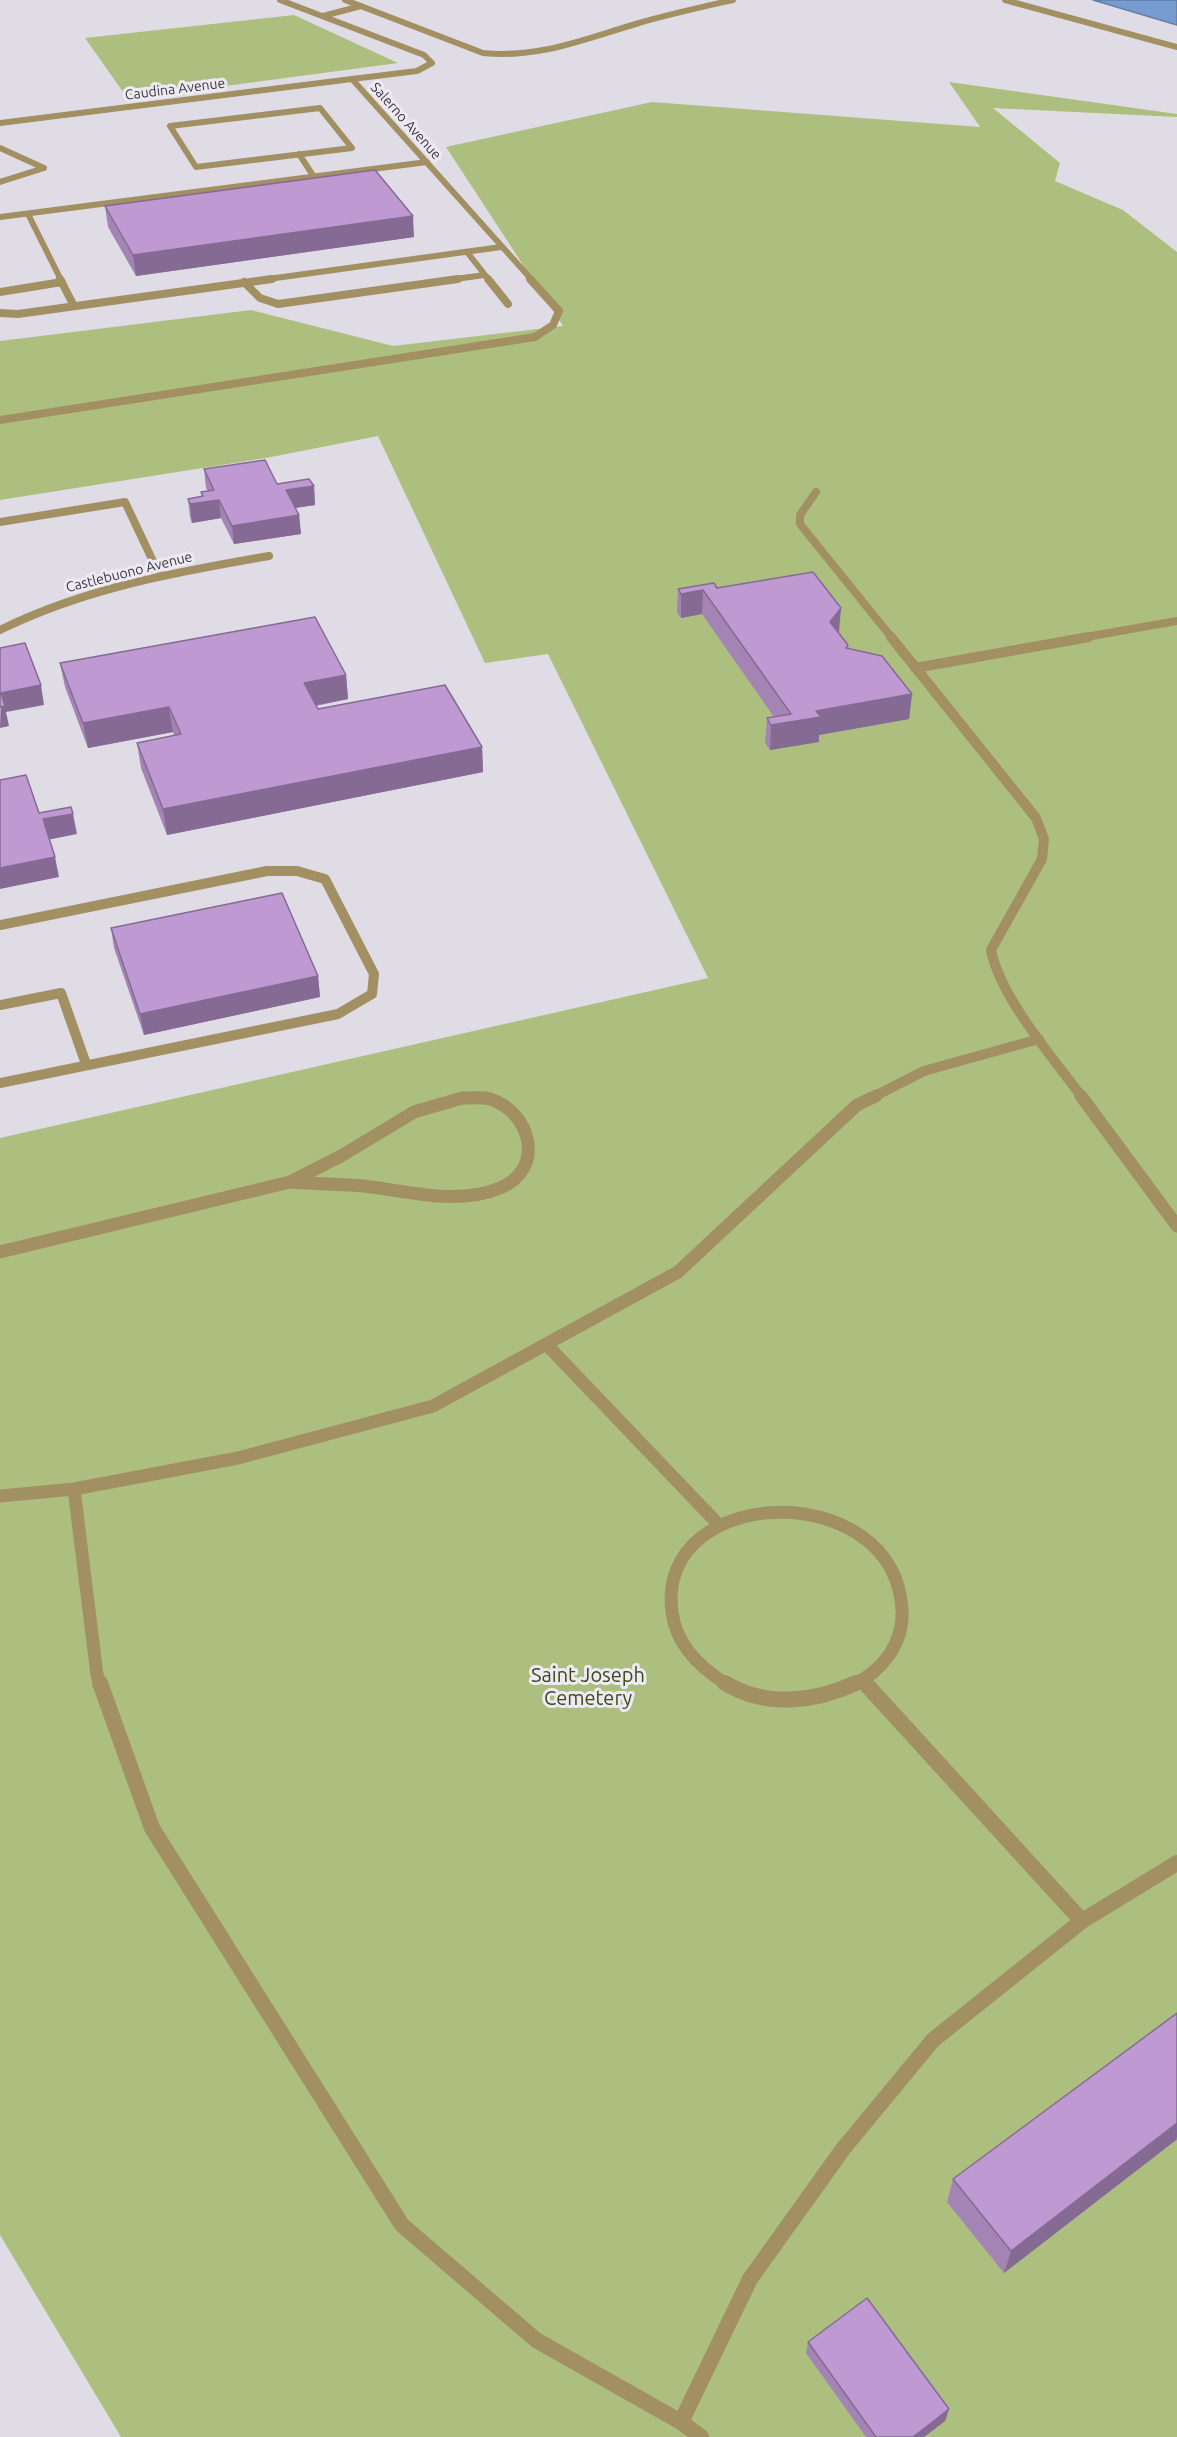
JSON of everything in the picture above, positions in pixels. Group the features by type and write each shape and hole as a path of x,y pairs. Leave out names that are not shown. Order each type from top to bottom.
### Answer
{"street":[{"name":"Salerno Avenue","path":"280,0 424,55 432,63 417,71 352,79"},
{"path":"345,0 483,53 504,57 532,54 653,19 733,0"},
{"path":"1005,0 1177,47"},
{"path":"323,16 361,6"},
{"name":"Salerno Avenue","path":"0,420 535,337 553,325 559,311 352,79"},
{"name":"Caudina Avenue","path":"0,123 352,79"},
{"path":"320,108 352,148 299,154 196,167 170,126 320,108"},
{"path":"0,148 44,168 0,182"},
{"path":"299,154 314,177"},
{"path":"0,217 427,162"},
{"path":"28,214 74,306"},
{"path":"0,313 18,314 501,247"},
{"path":"467,252 508,304"},
{"path":"244,282 260,298 278,304 485,275"},
{"path":"0,291 62,282"},
{"path":"816,492 800,515 800,524 1036,818 1044,839 1042,859 991,950 994,971 1039,1039 1177,1226"},
{"path":"0,522 125,502 160,576"},
{"name":"Castlebuono Avenue","path":"0,630 77,595 160,576 269,556"},
{"path":"915,668 1177,621"},
{"path":"0,925 267,871 297,871 325,879 374,974 372,994 338,1014 0,1083"},
{"path":"0,1005 61,993 86,1064"},
{"path":"0,1496 74,1489 238,1458 434,1406 678,1272 858,1105 924,1071 1039,1039"},
{"path":"0,1252 290,1182 348,1152 406,1114 438,1102 488,1099 509,1109 524,1123 531,1139 530,1157 519,1174 502,1188 478,1195 432,1197 364,1186 290,1182"},
{"path":"547,1345 719,1525"},
{"path":"74,1489 97,1675 152,1828 278,2032 396,2215 402,2224 536,2340 681,2422 701,2437"},
{"path":"754,1513 802,1513 830,1519 864,1537 889,1563 902,1594 903,1626 889,1657 863,1682 830,1696 792,1701 763,1697 719,1680 692,1657 675,1629 669,1599 676,1569 693,1544 719,1525 754,1513"},
{"path":"863,1682 1082,1921"},
{"path":"681,2422 750,2279 843,2150 933,2040 1082,1921 1177,1863"}],"green space":[{"path":"294,15 398,63 128,99 85,38"},
{"name":"Saint Joseph Cemetery","path":"949,82 1177,114 1177,117 993,108 1060,163 1055,181 1123,210 1177,252 1177,2437 121,2437 0,2235 0,1138 708,978 548,654 485,663 378,436 266,458 0,500 0,341 251,310 393,346 563,326 446,147 652,102 980,127"}],"water":[{"path":"1093,0 1177,0 1177,25"}],"building":[{"path":"375,170 413,216 133,255 105,206"},
{"path":"265,460 277,484 309,479 314,486 286,490 299,515 232,526 219,500 190,504 188,499 203,496 201,492 214,490 204,469"},
{"path":"813,572 841,608 830,622 848,645 846,648 882,656 912,694 816,711 821,717 771,725 767,718 791,714 703,590 681,594 678,589 714,583 717,588"},
{"path":"315,617 346,675 304,683 318,709 445,685 482,747 163,809 137,743 181,734 169,707 83,723 60,663"},
{"path":"25,643 41,685 1,693 5,706 0,707 0,648"},
{"path":"26,775 39,813 71,807 73,814 43,819 55,857 0,868 0,780"},
{"path":"282,893 318,976 140,1014 111,928"},
{"path":"1177,2013 1177,2123 1011,2251 953,2179"},
{"path":"867,2298 949,2409 913,2437 876,2437 808,2342"}]}
